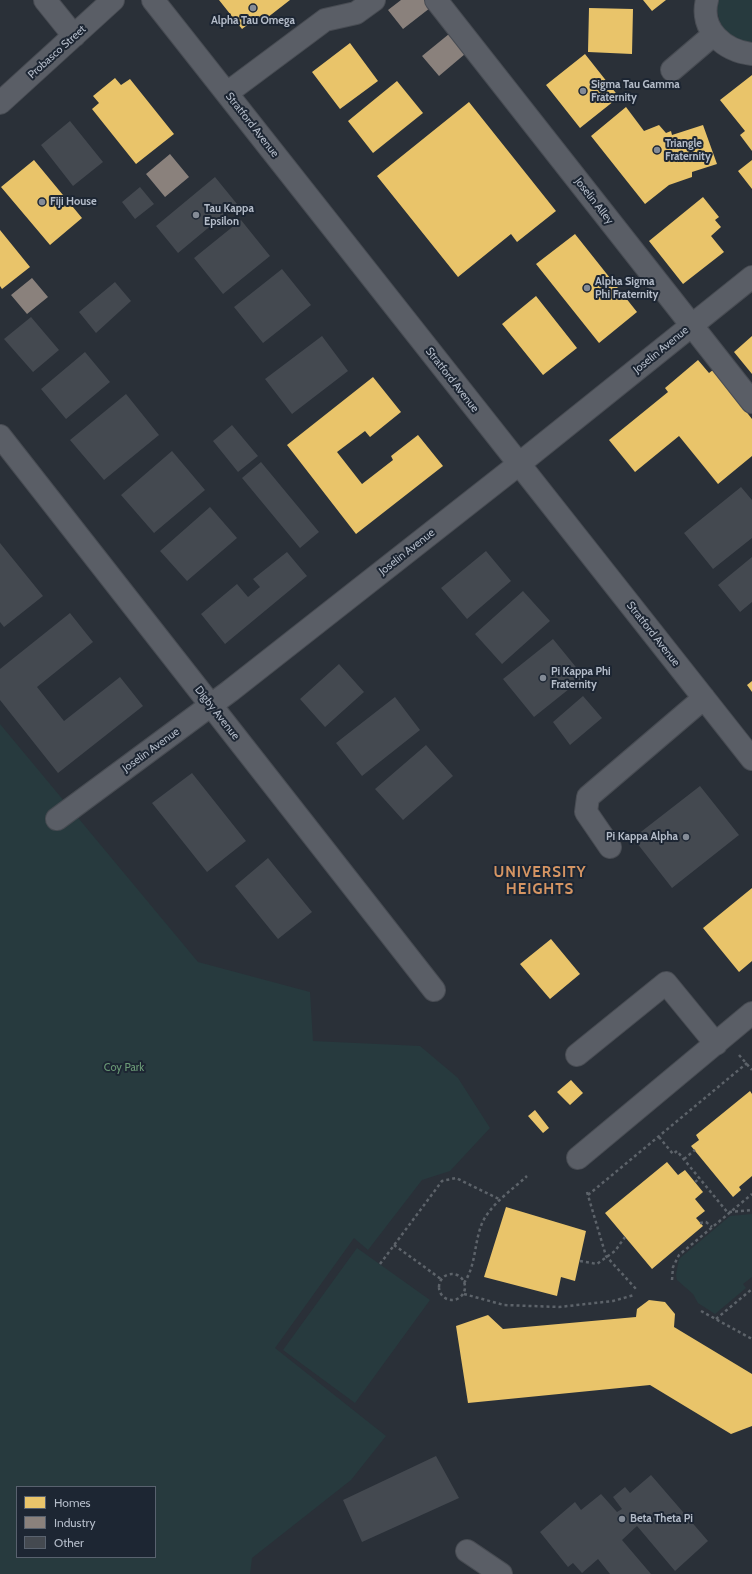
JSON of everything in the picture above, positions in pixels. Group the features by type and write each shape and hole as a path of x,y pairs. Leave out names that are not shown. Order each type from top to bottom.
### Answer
{"street":[{"path":"45,0 74,36"},
{"name":"Probasco Street","path":"0,104 113,0"},
{"name":"Stratford Avenue","path":"153,0 752,759"},
{"path":"227,94 325,20 356,13 374,0"},
{"name":"Joselin Alley","path":"436,0 752,402"},
{"path":"707,0 707,22 713,35 724,45 733,50 752,54"},
{"path":"672,70 713,35"},
{"name":"Joselin Avenue","path":"57,819 212,705 519,464 752,277"},
{"name":"Digby Avenue","path":"0,436 434,990"},
{"path":"610,847 586,812 588,797 704,698"},
{"path":"577,1056 666,983 716,1044"},
{"path":"578,1158 752,1014"},
{"path":"467,1551 501,1574"}],"path":[{"path":"636,1289 606,1256 587,1193 747,1063 752,1070"},
{"path":"659,1136 673,1154 677,1151 729,1212"},
{"path":"684,1159 695,1150"},
{"path":"464,1283 474,1260 481,1225 490,1211 528,1176"},
{"path":"380,1264 435,1189 447,1178 456,1178 501,1200"},
{"path":"695,1182 700,1178"},
{"path":"672,1280 672,1267 679,1255 752,1194"},
{"path":"729,1212 752,1210"},
{"path":"700,1223 706,1222 712,1227"},
{"path":"580,1260 596,1264 615,1251 625,1237"},
{"path":"394,1245 441,1279"},
{"path":"453,1274 461,1277 464,1283 464,1294 457,1300 445,1299 439,1292 439,1283 441,1279 453,1274"},
{"path":"716,1319 752,1289"},
{"path":"464,1294 504,1305 559,1307 613,1301 634,1295"},
{"path":"702,1311 752,1339"}],"green space":[{"path":"717,0 752,0 752,43 736,40 725,30 721,24 717,8"},
{"name":"Coy Park","path":"0,724 198,962 310,992 313,1041 420,1046 458,1078 490,1128 450,1171 422,1180 368,1250 354,1238 275,1348 386,1436 351,1480 252,1558 250,1574 0,1574"},
{"path":"752,1214 752,1277 743,1284 746,1288 715,1314 698,1303 693,1294 677,1280 676,1275 679,1259 730,1216"},
{"path":"357,1248 430,1300 355,1403 283,1350"}],"building: Homes":[{"name":"Alpha Tau Omega","path":"219,0 290,0 263,21 259,16 242,29"},
{"path":"643,0 666,0 652,11"},
{"path":"589,8 633,9 632,54 588,52"},
{"path":"350,43 378,81 340,109 312,72"},
{"name":"Sigma Tau Gamma Fraternity","path":"585,54 619,97 580,128 546,85"},
{"path":"752,75 752,151 740,135 745,131 720,100"},
{"path":"115,78 121,85 130,79 174,134 136,164 92,109 99,103 93,96"},
{"path":"397,81 423,113 373,153 348,121"},
{"path":"469,102 556,211 517,242 511,234 458,277 377,176"},
{"name":"Triangle Fraternity","path":"626,107 644,131 659,125 666,133 671,131 672,135 703,125 717,164 692,172 692,177 669,185 645,204 591,136"},
{"name":"Fiji House","path":"34,160 82,218 50,245 1,187"},
{"path":"752,160 752,189 738,171"},
{"path":"703,197 719,217 715,220 721,227 711,236 724,252 683,284 649,241"},
{"path":"0,230 30,267 2,289 0,286"},
{"name":"Alpha Sigma Phi Fraternity","path":"575,234 637,312 599,343 536,264"},
{"path":"536,296 577,348 543,375 502,324"},
{"path":"752,336 752,374 734,352"},
{"path":"698,360 709,373 713,370 752,419 752,456 718,484 679,436 635,472 609,440 668,392 665,388"},
{"path":"373,377 401,412 370,437 365,431 337,452 362,484 393,460 391,456 418,435 443,466 356,534 287,445"},
{"path":"752,681 752,692 747,685"},
{"path":"752,888 752,961 739,972 703,928"},
{"path":"551,939 580,974 550,999 520,964"},
{"path":"571,1080 583,1093 570,1105 557,1092"},
{"path":"750,1091 752,1094 752,1176 739,1187 741,1190 733,1197 691,1146 699,1140 696,1135"},
{"path":"535,1110 549,1128 543,1133 528,1116"},
{"path":"667,1162 678,1175 685,1170 703,1192 695,1199 705,1211 696,1218 703,1226 652,1269 605,1213"},
{"path":"506,1207 586,1231 575,1281 561,1277 557,1296 484,1277"},
{"path":"649,1300 665,1302 675,1314 674,1327 752,1374 752,1426 731,1434 650,1385 468,1403 456,1326 488,1315 503,1329 636,1317 637,1309"}],"building: Industry":[{"path":"401,0 424,0 430,8 403,29 388,10"},
{"path":"449,34 465,54 439,76 422,56"},
{"path":"170,154 189,177 165,197 146,174"},
{"path":"32,278 48,297 27,314 11,295"}],"building: Other":[{"path":"70,121 103,162 73,186 41,145"},
{"name":"Tau Kappa Epsilon","path":"215,177 237,204 178,253 156,226"},
{"path":"140,187 154,204 135,219 122,202"},
{"path":"241,220 270,256 223,294 194,258"},
{"path":"282,269 311,305 263,343 234,307"},
{"path":"115,282 131,301 96,333 79,312"},
{"path":"31,317 59,350 33,372 4,339"},
{"path":"322,336 348,371 292,414 265,379"},
{"path":"85,352 110,382 66,419 41,389"},
{"path":"126,394 159,435 104,480 70,440"},
{"path":"232,425 258,456 238,472 213,441"},
{"path":"172,451 205,490 154,533 121,495"},
{"path":"261,462 319,532 300,548 242,478"},
{"path":"741,487 752,500 752,538 713,569 684,533"},
{"path":"210,507 237,538 187,581 160,551"},
{"path":"0,543 43,596 4,627 0,622"},
{"path":"486,551 511,581 467,619 441,588"},
{"path":"287,552 307,576 225,644 201,614 237,584 248,597 260,587 253,579"},
{"path":"752,557 752,602 740,612 718,585"},
{"path":"523,591 550,621 502,664 475,634"},
{"path":"70,613 93,642 37,687 64,721 120,677 143,706 58,773 0,700 0,669"},
{"name":"Pi Kappa Phi Fraternity","path":"553,639 584,677 534,717 503,679"},
{"path":"339,664 364,692 325,727 300,699"},
{"path":"583,696 602,718 570,745 553,722"},
{"path":"395,697 420,730 362,776 336,743"},
{"path":"426,745 453,776 403,820 375,789"},
{"path":"192,773 246,841 207,872 152,803"},
{"name":"Pi Kappa Alpha","path":"700,786 739,835 672,888 633,838"},
{"path":"268,858 312,912 278,939 235,886"},
{"path":"436,1456 459,1498 362,1542 343,1500"},
{"name":"Beta Theta Pi","path":"651,1475 708,1541 675,1571 637,1526 622,1540 651,1574 610,1574 598,1559 582,1573 573,1563 568,1567 540,1532 575,1502 581,1510 601,1494 617,1512 622,1509 613,1497 625,1487 630,1493"}],"place":[{"name":"Alpha Tau Omega","path":"253,8"},
{"name":"Sigma Tau Gamma Fraternity","path":"583,91"},
{"name":"Triangle Fraternity","path":"657,150"},
{"name":"Fiji House","path":"42,202"},
{"name":"Tau Kappa Epsilon","path":"196,215"},
{"name":"Alpha Sigma Phi Fraternity","path":"587,288"},
{"name":"Pi Kappa Phi Fraternity","path":"543,678"},
{"name":"Pi Kappa Alpha","path":"686,837"},
{"name":"Beta Theta Pi","path":"622,1519"}],"district":[{"name":"UNIVERSITY HEIGHTS","path":"540,882"}]}
